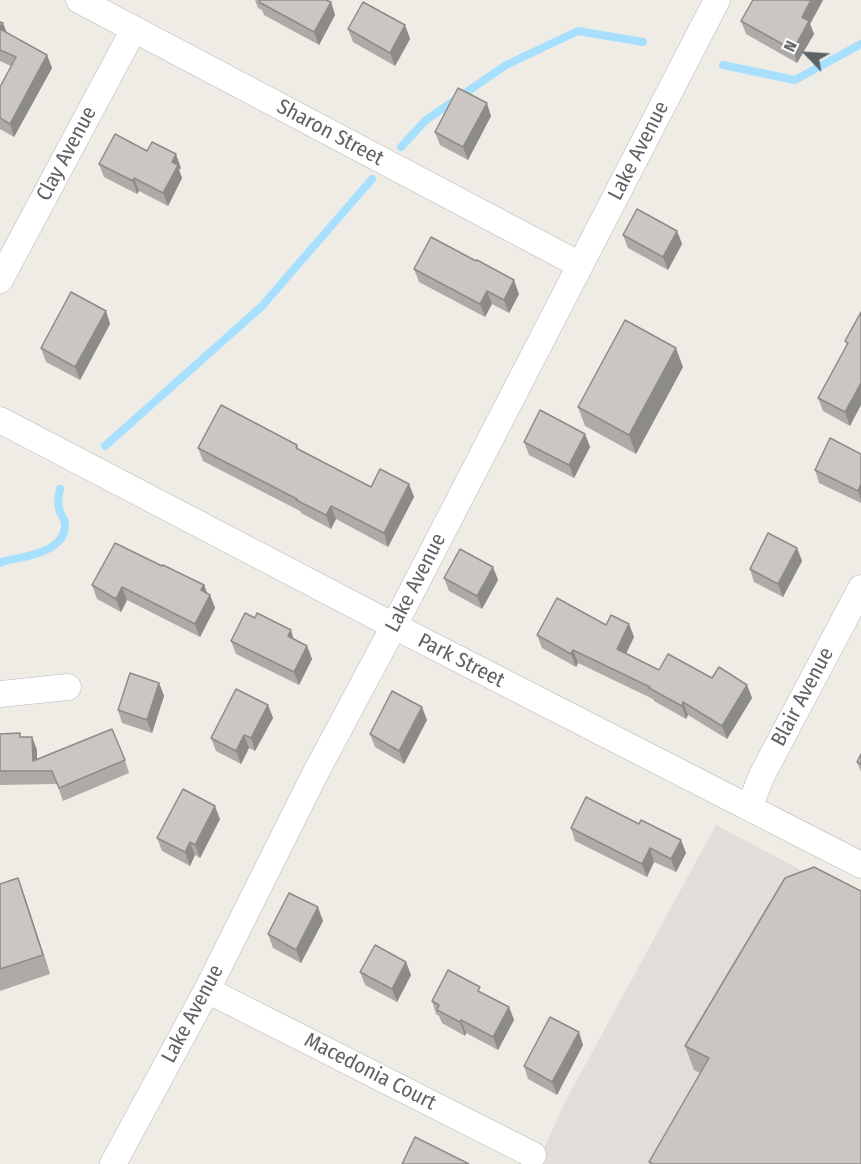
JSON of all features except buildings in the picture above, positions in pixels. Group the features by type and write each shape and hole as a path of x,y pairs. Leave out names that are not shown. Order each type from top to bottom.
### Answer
{"street":[{"name":"Sharon Street","path":"80,0 580,265"},
{"name":"Lake Avenue","path":"113,1164 207,990 315,774 394,626 717,0"},
{"name":"Clay Avenue","path":"0,280 134,28"},
{"name":"Park Street","path":"0,420 394,626 861,865"},
{"name":"Blair Avenue","path":"748,807 861,588"},
{"path":"0,694 68,687"},
{"name":"Macedonia Court","path":"207,990 533,1155"}],"shaded area":[{"path":"716,825 861,902 861,1164 537,1164 565,1102"}],"waterway":[{"path":"401,147 426,120 506,65 578,31 643,42"},
{"path":"723,65 795,80 861,44"},
{"path":"105,446 262,306 372,179"},
{"path":"0,563 42,552 58,541 65,525 58,506 60,489"}]}
